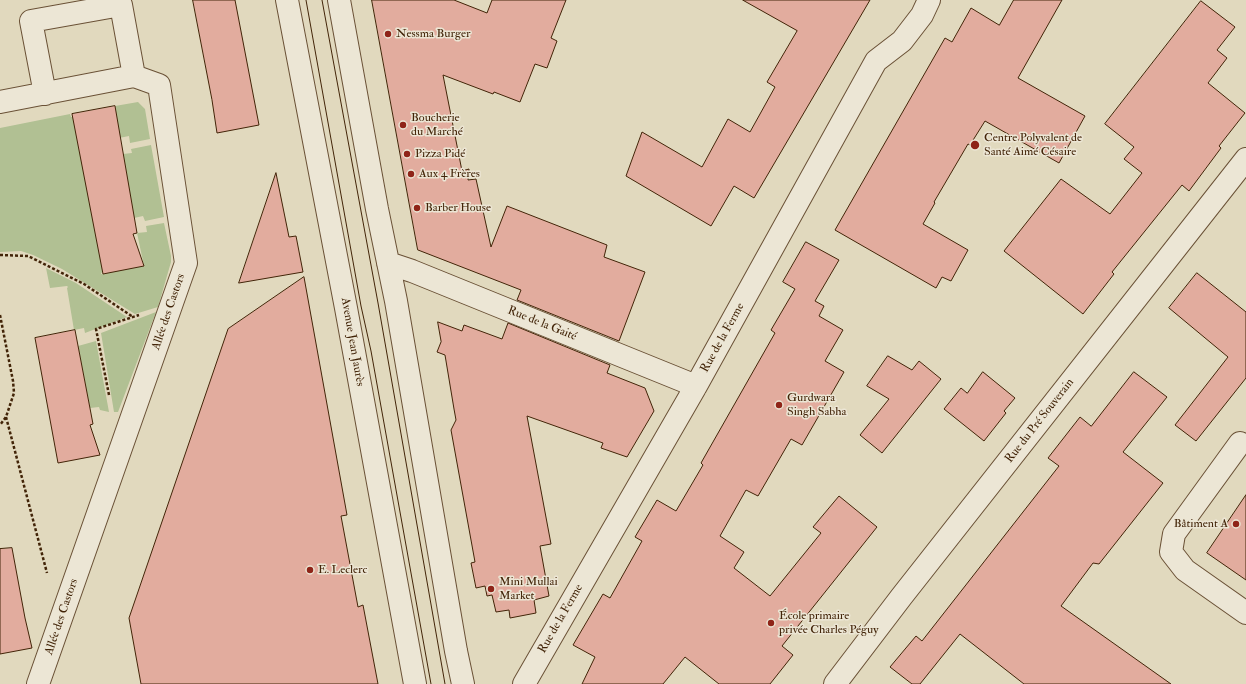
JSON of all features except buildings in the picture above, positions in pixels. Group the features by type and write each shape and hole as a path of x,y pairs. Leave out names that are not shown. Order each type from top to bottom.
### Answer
{"street":[{"name":"Avenue Jean Jaurès","path":"287,0 345,300 415,684"},
{"path":"339,0 388,263 456,651 464,684"},
{"name":"Rue de la Ferme","path":"524,684 696,386 876,61 902,41 922,15 929,0"},
{"path":"0,102 45,94 134,76 121,5 31,21 45,94"},
{"name":"Allée des Castors","path":"38,684 186,263 159,85 134,76"},
{"name":"Rue du Pré Souverain","path":"835,684 906,590 1246,159"},
{"name":"Rue de la Gaité","path":"388,263 427,277 696,386"},
{"path":"1240,443 1174,534 1171,552 1185,570 1246,613"}],"path":[{"path":"0,255 28,256 84,284 133,317"},
{"path":"132,417 112,415 96,329 172,305"},
{"path":"0,315 13,380 14,393 6,417 0,425"},
{"path":"6,417 54,597 66,607"}],"green space":[{"path":"138,102 145,109 150,139 130,143 129,136 119,138 115,106"},
{"path":"70,114 71,117 73,117 103,272 101,274 144,266 137,233 147,232 146,226 164,223 171,262 158,307 135,314 62,269 33,255 21,251 0,252 0,128"},
{"path":"151,145 164,217 145,221 143,216 134,218 123,154 132,153 131,149"},
{"path":"46,268 76,283 127,317 85,333 84,328 74,330 68,287 50,288"},
{"path":"156,312 118,412 114,412 101,333"},
{"path":"96,341 109,412 100,410 99,407 90,408 78,346"}],"tram line":[{"path":"306,0 431,684"},
{"path":"322,0 378,303 445,684"}],"place":[{"name":"Nessma Burger","path":"388,34"},
{"name":"Boucherie du Marché","path":"403,125"},
{"name":"Centre Polyvalent de Santé Aimé Césaire","path":"975,145"},
{"name":"Pizza Pidé","path":"407,154"},
{"name":"Aux 4 Frères","path":"411,174"},
{"name":"Barber House","path":"417,208"},
{"name":"Gurdwara Singh Sabha","path":"779,405"},
{"name":"Bâtiment A","path":"1236,524"},
{"name":"E. Leclerc","path":"310,570"},
{"name":"Mini Mullai Market","path":"491,589"},
{"name":"École primaire privée Charles Péguy","path":"771,623"}]}
